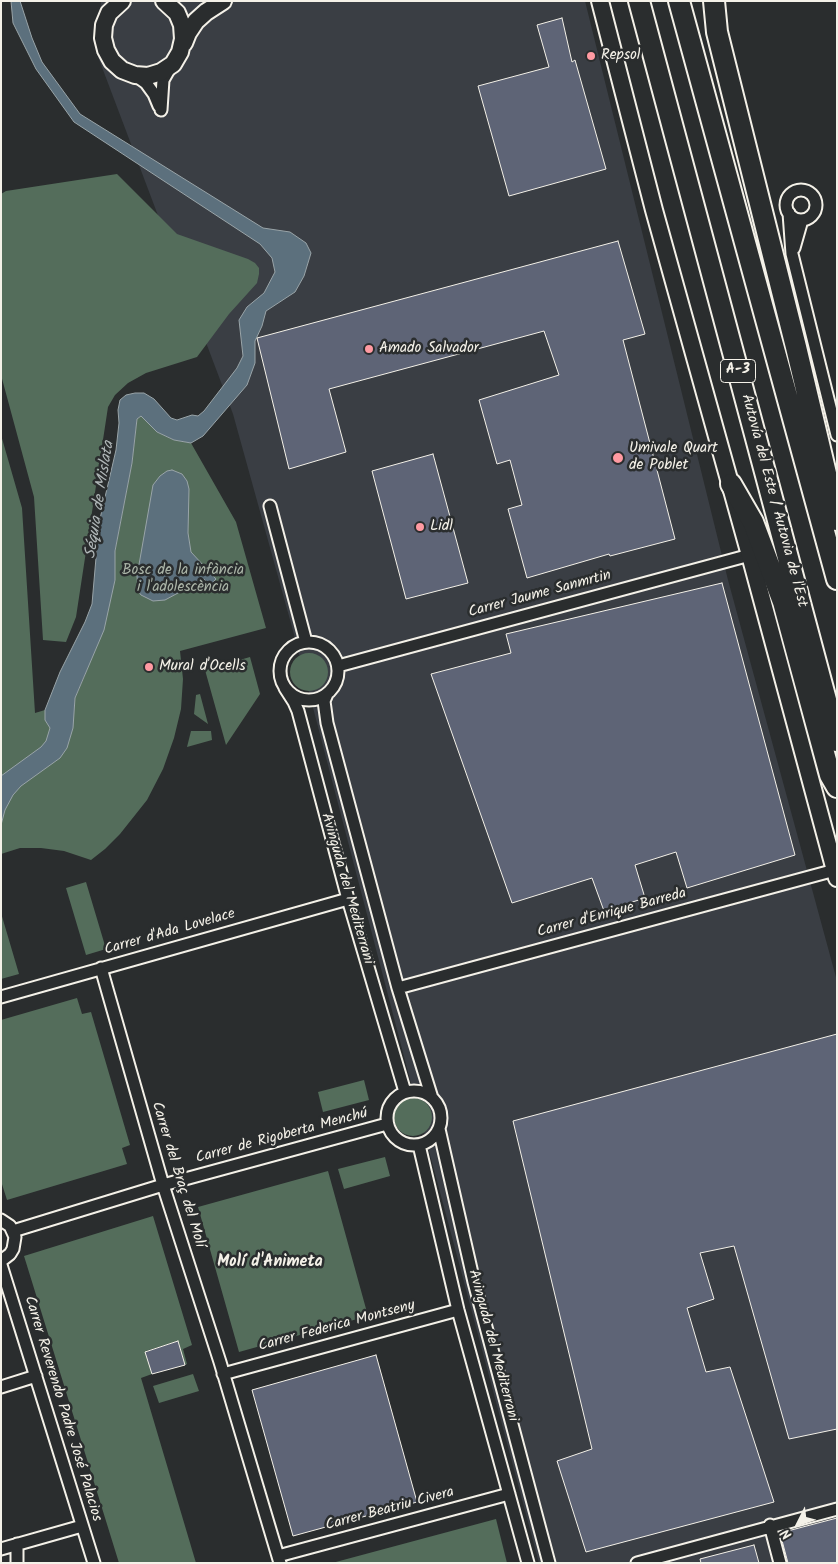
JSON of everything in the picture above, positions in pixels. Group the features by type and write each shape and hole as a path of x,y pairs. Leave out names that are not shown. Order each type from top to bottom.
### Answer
{"highway":[{"name":"Autovía del Este / Autovia de l'Est","path":"639,1 837,741"},
{"name":"A-3","path":"679,1 837,579"},
{"path":"714,1 717,32 837,520"},
{"path":"731,484 753,522 783,602 830,775 837,788"}],"street":[{"path":"122,1 111,7 104,25 103,38 106,50 112,61 122,70 135,75 146,83 154,94 161,110 163,80 188,33 196,21 223,1"},
{"path":"135,75 148,76 161,72 176,58 183,39 182,25 176,13 164,1"},
{"path":"600,1 654,210 731,484 836,874"},
{"path":"789,213 795,218 802,220 812,216 816,206 813,196 805,190 794,191 788,197 786,205 789,213 792,254 837,435"},
{"path":"792,254 802,220"},
{"path":"270,506 306,642"},
{"name":"Carrer Jaume Sanmrtin","path":"338,666 750,554"},
{"path":"306,642 314,642 330,651 338,666 336,682 327,694 319,699 309,701 291,695 285,688 279,672 280,663 290,649 297,644 306,642"},
{"name":"Avinguda del Mediterrani","path":"285,688 298,710 348,899 405,1092"},
{"name":"Avinguda del Mediterrani","path":"327,694 324,701 327,723 398,988 432,1098"},
{"name":"Carrer d'Enrique Barreda","path":"398,988 836,874"},
{"name":"Carrer d'Ada Lovelace","path":"1,997 348,899"},
{"name":"Carrer del Braç del Molí","path":"101,968 163,1185 279,1559"},
{"path":"420,1091 432,1098 441,1112 439,1129 429,1142 418,1146 410,1146 395,1139 387,1124 387,1111 399,1095 405,1092 420,1091"},
{"name":"Carrer de Rigoberta Menchú","path":"13,1232 163,1185 387,1124"},
{"name":"Avinguda del Mediterrani","path":"439,1129 474,1282 549,1563"},
{"name":"Avinguda del Mediterrani","path":"418,1146 458,1310 528,1563"},
{"path":"1,1220 10,1226 15,1244 10,1254 1,1263"},
{"name":"Carrer Reverendo Padre José Palacios","path":"1,1263 94,1563"},
{"name":"Carrer Federica Montseny","path":"223,1374 458,1310"},
{"path":"1,1387 36,1376"},
{"name":"Carrer Beatriu Civera","path":"279,1559 509,1494"},
{"path":"637,1563 837,1509"},
{"path":"1,1549 82,1526"},
{"path":"770,1526 780,1563"},
{"path":"17,1544 17,1563"}],"shaded area":[{"path":"101,1 585,1 728,580 837,981 837,1563 539,1563 292,627 233,414 97,54"}],"green space":[{"path":"117,174 177,234 248,259 259,268 259,274 257,283 229,314 197,357 146,373 128,383 115,395 108,407 76,617 66,642 43,640 34,497 1,375 1,194 6,191"},
{"name":"Bosc de la infància i l'adolescència","path":"141,416 157,432 174,440 191,443 236,522 266,628 180,651 183,679 181,709 174,738 163,769 147,800 120,834 105,849 91,860 64,851 41,848 20,848 1,854 1,435 22,508 35,713 45,710 74,712 75,698 85,675 115,580 115,551 132,463 137,419"},
{"path":"309,653 322,659 328,672 322,685 309,691 296,685 290,672 296,659"},
{"path":"250,657 260,694 226,745 205,670"},
{"path":"200,694 208,724 194,714 196,695"},
{"path":"191,731 211,731 212,740 187,747"},
{"path":"86,882 106,949 86,955 66,888"},
{"path":"1,913 19,974 1,979"},
{"path":"77,998 82,1014 91,1012 130,1145 122,1148 127,1164 7,1200 1,1181 1,1020"},
{"path":"364,1080 369,1100 323,1112 318,1092"},
{"path":"413,1098 426,1104 432,1117 426,1130 413,1136 400,1130 394,1117 400,1104"},
{"path":"385,1157 390,1176 344,1189 338,1169"},
{"path":"328,1171 368,1316 239,1352 198,1207"},
{"path":"153,1216 192,1345 183,1349 187,1364 185,1365 178,1341 146,1351 152,1374 141,1378 196,1563 119,1563 24,1256"},
{"path":"193,1374 199,1391 159,1403 153,1386"},
{"path":"496,1519 507,1563 332,1563"}],"water":[{"path":"11,1 20,1 42,62 80,114 263,228 290,232 306,243 311,253 304,276 295,292 266,311 255,341 255,363 247,385 203,436 191,443 174,440 157,432 141,416 137,419 132,463 115,551 115,580 104,630 75,698 73,728 67,748 60,758 21,786 13,795 5,810 1,825 1,776 41,747 46,741 50,728 45,720 45,710 60,672 92,604 99,523 116,450 120,400 126,395 144,393 154,399 171,418 177,420 192,415 198,416 204,411 237,368 243,356 239,320 247,307 264,293 275,272 272,258 260,244 74,122 36,69 13,23"},
{"path":"172,470 182,474 187,481 189,489 188,533 191,552 216,579 210,585 204,579 165,600 153,601 141,595 138,591 137,576 153,485 160,476"}],"building":[{"path":"562,18 572,62 575,60 606,169 509,196 478,86 549,67 537,25"},
{"path":"618,241 645,334 623,340 675,539 610,556 609,554 527,578 508,509 522,505 510,460 497,464 479,400 559,375 544,331 329,389 346,452 289,469 257,338"},
{"name":"Lidl","path":"433,454 468,583 406,599 372,471"},
{"path":"722,583 795,855 687,888 676,852 635,865 645,898 604,911 592,878 512,903 431,674 511,653 506,634"},
{"path":"837,1034 837,1429 789,1439 734,1246 700,1253 714,1299 687,1308 706,1372 730,1367 774,1502 586,1552 557,1461 592,1449 513,1121"},
{"path":"178,1341 185,1365 152,1374 145,1352"},
{"path":"376,1355 417,1502 293,1536 252,1390"},
{"path":"837,1518 837,1563 788,1563 780,1533"},
{"path":"754,1545 759,1563 701,1563 700,1559"}],"place":[{"name":"Repsol","path":"591,56"},
{"name":"Amado Salvador","path":"369,349"},
{"name":"Umivale Quart de Poblet","path":"618,458"},
{"name":"Lidl","path":"420,527"},
{"name":"Mural d'Ocells","path":"149,667"}],"district":[{"name":"Molí d'Animeta","path":"270,1263"}],"water label":[{"name":"Séquia de Mislata","path":"101,500"}]}
